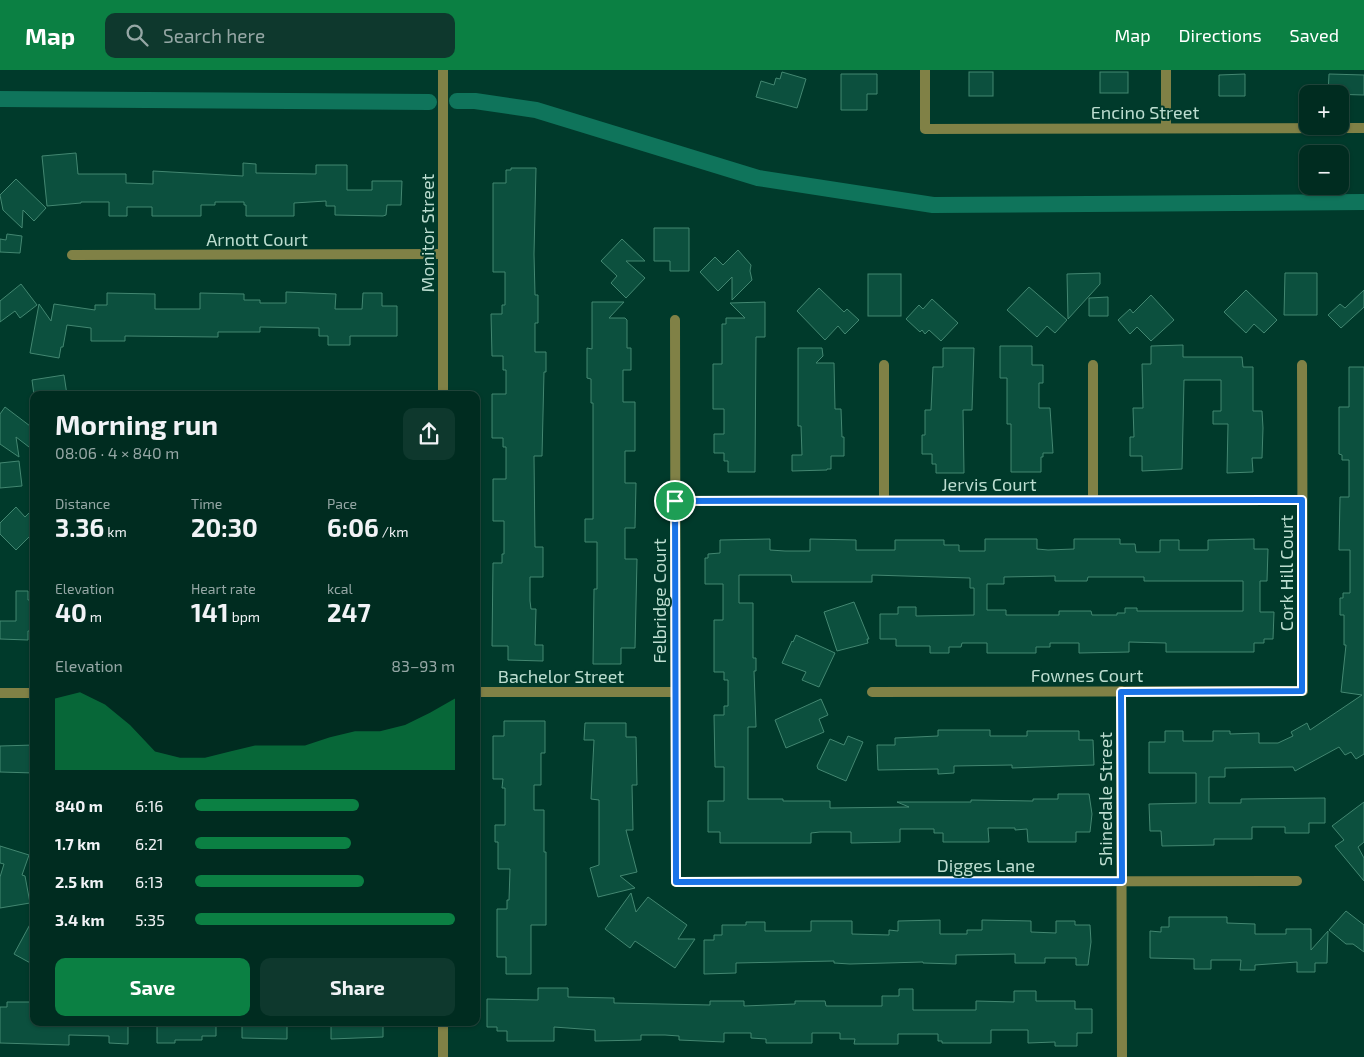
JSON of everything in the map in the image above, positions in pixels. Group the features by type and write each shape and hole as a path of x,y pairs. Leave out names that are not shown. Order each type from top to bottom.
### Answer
{"street":[{"name":"Monitor Street","path":"443,70 443,391"},
{"name":"Encino Street","path":"926,70 926,128 1364,128"},
{"path":"1166,70 1166,128"},
{"name":"Arnott Court","path":"72,255 443,254"},
{"name":"Felbridge Court","path":"675,320 676,882"},
{"path":"884,365 884,500"},
{"path":"1093,365 1093,500"},
{"name":"Cork Hill Court","path":"1302,365 1302,691"},
{"name":"Jervis Court","path":"675,501 1302,500"},
{"name":"Fownes Court","path":"872,692 1302,691"},
{"name":"Bachelor Street","path":"480,692 675,692"},
{"name":"Shinedale Street","path":"1121,692 1122,1057"},
{"path":"0,693 30,693"},
{"name":"Digges Lane","path":"676,882 1297,881"},
{"path":"443,1026 443,1057"}],"building":[{"path":"782,72 806,79 797,108 756,97 761,81 774,85 776,78 780,79"},
{"path":"969,72 993,72 993,96 969,96"},
{"path":"1100,72 1128,72 1128,93 1100,93"},
{"path":"841,74 877,74 877,94 867,94 867,110 841,110"},
{"path":"1245,74 1245,96 1219,96 1219,75"},
{"path":"1329,74 1364,75 1364,95 1349,95 1349,85 1328,85"},
{"path":"76,153 78,174 126,174 126,183 153,184 153,171 243,176 243,163 256,164 256,173 316,174 316,165 347,165 347,190 372,190 372,181 402,181 401,205 387,205 386,215 383,216 335,215 335,206 326,206 326,201 294,203 294,216 246,216 246,205 244,205 244,202 215,202 215,205 201,205 201,216 152,216 152,207 127,207 127,216 109,216 109,202 81,202 47,206 42,156"},
{"path":"511,168 536,168 534,254 535,295 538,295 538,323 535,323 535,352 546,352 546,372 544,372 542,456 534,456 535,547 543,547 543,577 530,577 530,601 531,609 536,609 535,645 543,645 543,661 508,660 508,646 492,646 493,563 502,563 502,554 504,554 504,521 493,521 493,479 506,479 506,447 503,447 503,438 492,438 492,394 506,394 506,370 503,370 503,356 492,356 491,314 502,314 502,305 505,305 505,272 493,272 493,183 506,183 506,170 511,170"},
{"path":"16,179 46,208 34,221 23,210 22,228 3,210 0,195"},
{"path":"654,228 689,228 689,271 670,271 670,261 654,261"},
{"path":"7,234 22,236 20,253 0,252 0,239 6,240"},
{"path":"622,239 645,261 626,261 645,278 626,298 611,283 617,276 601,261"},
{"path":"738,250 751,265 752,280 732,300 732,277 718,291 700,272 715,257 723,265"},
{"path":"1100,273 1100,284 1068,319 1067,274"},
{"path":"1285,273 1317,273 1317,315 1284,315"},
{"path":"868,274 901,274 901,316 868,316"},
{"path":"21,284 37,305 20,318 15,311 0,322 0,301"},
{"path":"1029,287 1067,320 1055,333 1047,326 1037,337 1007,310"},
{"path":"819,288 844,312 847,309 859,320 845,334 838,326 825,340 797,311"},
{"path":"1246,290 1277,320 1264,333 1254,324 1246,333 1224,312"},
{"path":"1364,290 1364,307 1341,328 1328,315 1340,304 1345,308"},
{"path":"286,292 336,294 335,309 362,309 363,293 382,293 382,306 397,306 397,336 350,336 350,345 328,345 328,336 319,336 319,328 260,327 260,332 218,332 218,337 125,336 125,341 91,341 91,328 67,325 59,358 30,353 39,304 51,321 54,304 95,310 95,305 107,305 107,293 155,294 155,309 200,309 200,293 244,294 244,300 260,300 260,303 286,303"},
{"path":"1151,295 1174,320 1151,341 1137,327 1130,334 1118,320 1130,309 1133,313"},
{"path":"1108,297 1108,316 1089,316 1089,298"},
{"path":"932,299 958,323 941,341 929,330 925,334 922,330 920,332 906,319 919,305 923,309"},
{"path":"592,302 624,302 609,318 625,318 627,320 627,348 631,348 631,370 623,370 623,402 635,402 635,451 625,451 625,483 636,483 635,528 625,528 625,559 637,559 635,648 621,648 621,664 593,664 594,589 597,589 597,542 585,542 585,519 593,519 593,403 591,403 591,379 587,378 587,348 592,349"},
{"path":"765,302 765,337 756,337 755,472 728,472 728,461 724,461 724,453 714,453 714,434 724,434 724,409 713,409 713,364 722,364 722,324 726,324 726,318 745,318 730,303"},
{"path":"1183,345 1183,357 1242,357 1243,367 1253,367 1253,411 1262,411 1263,428 1262,458 1252,458 1253,472 1227,473 1228,424 1213,424 1213,411 1221,411 1221,380 1184,380 1182,469 1142,471 1142,456 1130,456 1130,437 1134,437 1133,408 1143,408 1142,364 1151,364 1151,346"},
{"path":"1000,346 1032,346 1032,365 1043,365 1043,383 1039,383 1039,408 1050,408 1053,453 1043,453 1043,457 1041,457 1041,472 1011,472 1011,424 1007,424 1007,378 1000,378"},
{"path":"798,348 822,348 823,356 816,363 834,363 835,409 841,409 844,456 831,456 831,469 792,471 792,455 802,455 801,426 798,426"},
{"path":"943,348 974,348 972,410 963,410 964,473 936,473 936,464 932,464 932,454 922,454 922,435 925,435 925,410 931,410 933,367 943,367"},
{"path":"1349,367 1364,367 1364,754 1356,759 1351,752 1345,755 1339,747 1295,771 1293,767 1225,768 1225,777 1209,777 1209,803 1241,803 1241,799 1325,798 1325,823 1309,823 1309,833 1285,833 1285,827 1252,827 1252,839 1214,839 1214,845 1162,846 1161,831 1150,831 1149,804 1196,803 1196,773 1149,773 1149,742 1165,742 1165,731 1183,731 1183,741 1213,741 1213,731 1230,731 1230,734 1259,733 1259,743 1278,743 1293,736 1291,732 1307,723 1310,730 1362,695 1341,692 1346,645 1344,645 1344,615 1340,615 1340,598 1343,598 1343,593 1350,593 1350,550 1339,550 1340,497 1349,497 1349,460 1342,460 1342,455 1339,454 1339,407 1349,407"},
{"path":"64,375 66,391 33,391 32,380"},
{"path":"5,407 30,426 29,447 16,437 19,457 0,444 0,414"},
{"path":"19,461 22,486 0,488 0,463"},
{"path":"16,507 25,517 30,512 30,536 16,550 0,534 0,523"},
{"path":"770,539 770,550 810,551 810,539 856,540 856,550 895,550 895,540 944,540 944,545 959,545 959,551 985,551 985,539 1037,539 1037,549 1048,550 1074,549 1074,539 1120,539 1120,544 1135,544 1136,552 1160,552 1160,540 1179,540 1179,550 1208,550 1208,540 1254,539 1254,549 1268,549 1267,581 1260,581 1260,612 1274,612 1273,639 1264,639 1264,643 1254,643 1254,652 1166,652 1166,643 1129,642 1129,652 1079,653 1079,643 1050,643 1050,647 1036,647 1036,653 987,653 987,643 962,643 961,647 949,647 949,653 930,653 930,646 896,646 896,639 880,639 880,614 898,614 898,607 916,607 916,616 974,615 974,588 970,588 970,578 872,575 872,582 792,582 791,575 739,575 739,603 753,603 753,658 756,658 756,671 754,671 756,727 748,727 748,799 830,801 830,808 909,807 897,802 1033,801 1033,799 1058,799 1058,794 1089,794 1092,814 1090,832 1076,832 1076,842 1028,842 1027,829 988,828 989,842 943,842 943,833 934,833 934,829 900,829 900,842 851,843 851,832 820,832 811,833 811,843 720,843 720,832 708,832 708,801 724,801 724,767 715,767 714,715 724,715 724,706 728,706 728,680 724,680 724,672 714,672 714,620 723,620 723,584 705,584 705,558 708,558 708,554 720,553 720,540","holes":["1055,576 1055,581 1087,581 1088,577 1144,577 1144,581 1243,581 1243,611 1137,611 1137,608 1125,608 1125,613 1117,613 1117,615 1092,615 1091,611 1059,611 1059,615 1006,615 1006,610 987,610 987,584 1004,584 1004,577"]},
{"path":"16,591 28,591 28,600 30,600 30,631 28,631 28,640 0,639 0,621 16,621"},
{"path":"854,602 869,639 867,639 868,643 837,651 824,612"},
{"path":"796,635 835,653 819,687 802,680 806,672 782,663"},
{"path":"821,699 828,715 819,719 824,732 786,748 775,720"},
{"path":"504,721 545,721 545,753 541,753 541,785 534,785 534,810 544,810 546,925 531,925 531,974 506,974 506,957 497,957 497,909 507,909 510,869 498,869 498,842 495,842 495,825 505,825 505,788 502,788 503,779 493,779 493,736 504,736"},
{"path":"585,723 626,723 626,737 636,737 637,785 632,785 633,830 626,830 637,872 620,876 635,888 598,897 590,868 599,865 599,800 591,799 594,740 584,740"},
{"path":"938,730 990,730 990,736 1027,736 1027,731 1079,731 1079,740 1093,740 1094,765 1012,768 1012,765 954,766 954,773 938,774 938,769 878,770 877,745 895,745 895,738 938,736"},
{"path":"848,736 863,742 846,781 818,769 817,766 830,739 844,745"},
{"path":"30,745 30,773 0,772 0,746"},
{"path":"1364,802 1364,842 1358,847 1364,858 1364,881 1335,846 1344,840 1332,826"},
{"path":"0,846 29,855 22,875 25,876 30,903 0,908 0,877 4,864 0,863"},
{"path":"631,893 636,912 648,897 687,925 678,939 695,939 675,968 635,941 630,948 605,929"},
{"path":"1346,911 1364,925 1364,952 1353,944 1346,944 1329,930"},
{"path":"1169,917 1227,917 1227,923 1255,924 1255,934 1286,934 1286,929 1311,929 1311,950 1328,931 1327,963 1315,963 1315,972 1297,972 1297,962 1255,965 1255,970 1240,970 1241,960 1211,960 1211,969 1194,969 1194,959 1150,958 1150,931 1161,932 1161,927 1169,927"},
{"path":"940,920 940,934 967,934 967,930 982,930 982,920 1031,921 1031,932 1056,933 1056,921 1075,921 1075,925 1090,925 1091,942 1088,965 1076,965 1076,958 1045,958 1045,963 1015,963 1015,954 956,955 956,964 923,962 850,964 834,963 834,961 736,963 736,973 704,974 704,940 714,940 714,935 722,935 722,925 746,925 746,922 765,922 765,931 811,931 811,921 852,921 852,934 889,935 889,930 898,931 898,921"},
{"path":"30,924 30,963 14,954"},
{"path":"538,988 568,988 568,997 614,998 614,1003 710,1005 710,1001 744,1001 744,1006 795,1004 795,1001 825,1001 826,1006 882,1006 882,996 899,996 899,989 913,989 913,1010 976,1010 976,1001 1014,1002 1014,991 1036,991 1036,1001 1075,1001 1075,1009 1092,1009 1092,1033 1077,1033 1077,1046 1055,1046 1055,1042 1028,1043 1028,1030 991,1030 991,1043 942,1043 942,1041 938,1041 938,1034 898,1034 898,1044 854,1044 855,1039 840,1039 840,1033 812,1033 812,1043 766,1043 766,1039 751,1038 751,1033 724,1033 724,1042 679,1040 679,1036 665,1035 641,1035 641,1040 595,1041 595,1030 554,1027 554,1041 507,1041 507,1031 497,1031 497,1027 487,1027 487,999 538,1000"},
{"path":"7,1002 30,1002 30,1026 128,1026 128,1044 109,1043 109,1036 69,1035 69,1045 0,1043 0,1007 7,1007"},
{"path":"157,1026 216,1026 216,1036 202,1036 202,1040 175,1040 175,1043 157,1043"},
{"path":"242,1026 287,1026 287,1039 242,1038"},
{"path":"331,1026 383,1026 383,1037 331,1039"}],"waterway":[{"path":"0,99 429,102"},
{"path":"457,101 475,101 536,110 758,178 933,205 1364,202"}],"route":[{"path":"1302,500 1302,691 1121,692 1122,881 676,882 675,501 1302,500"}]}
